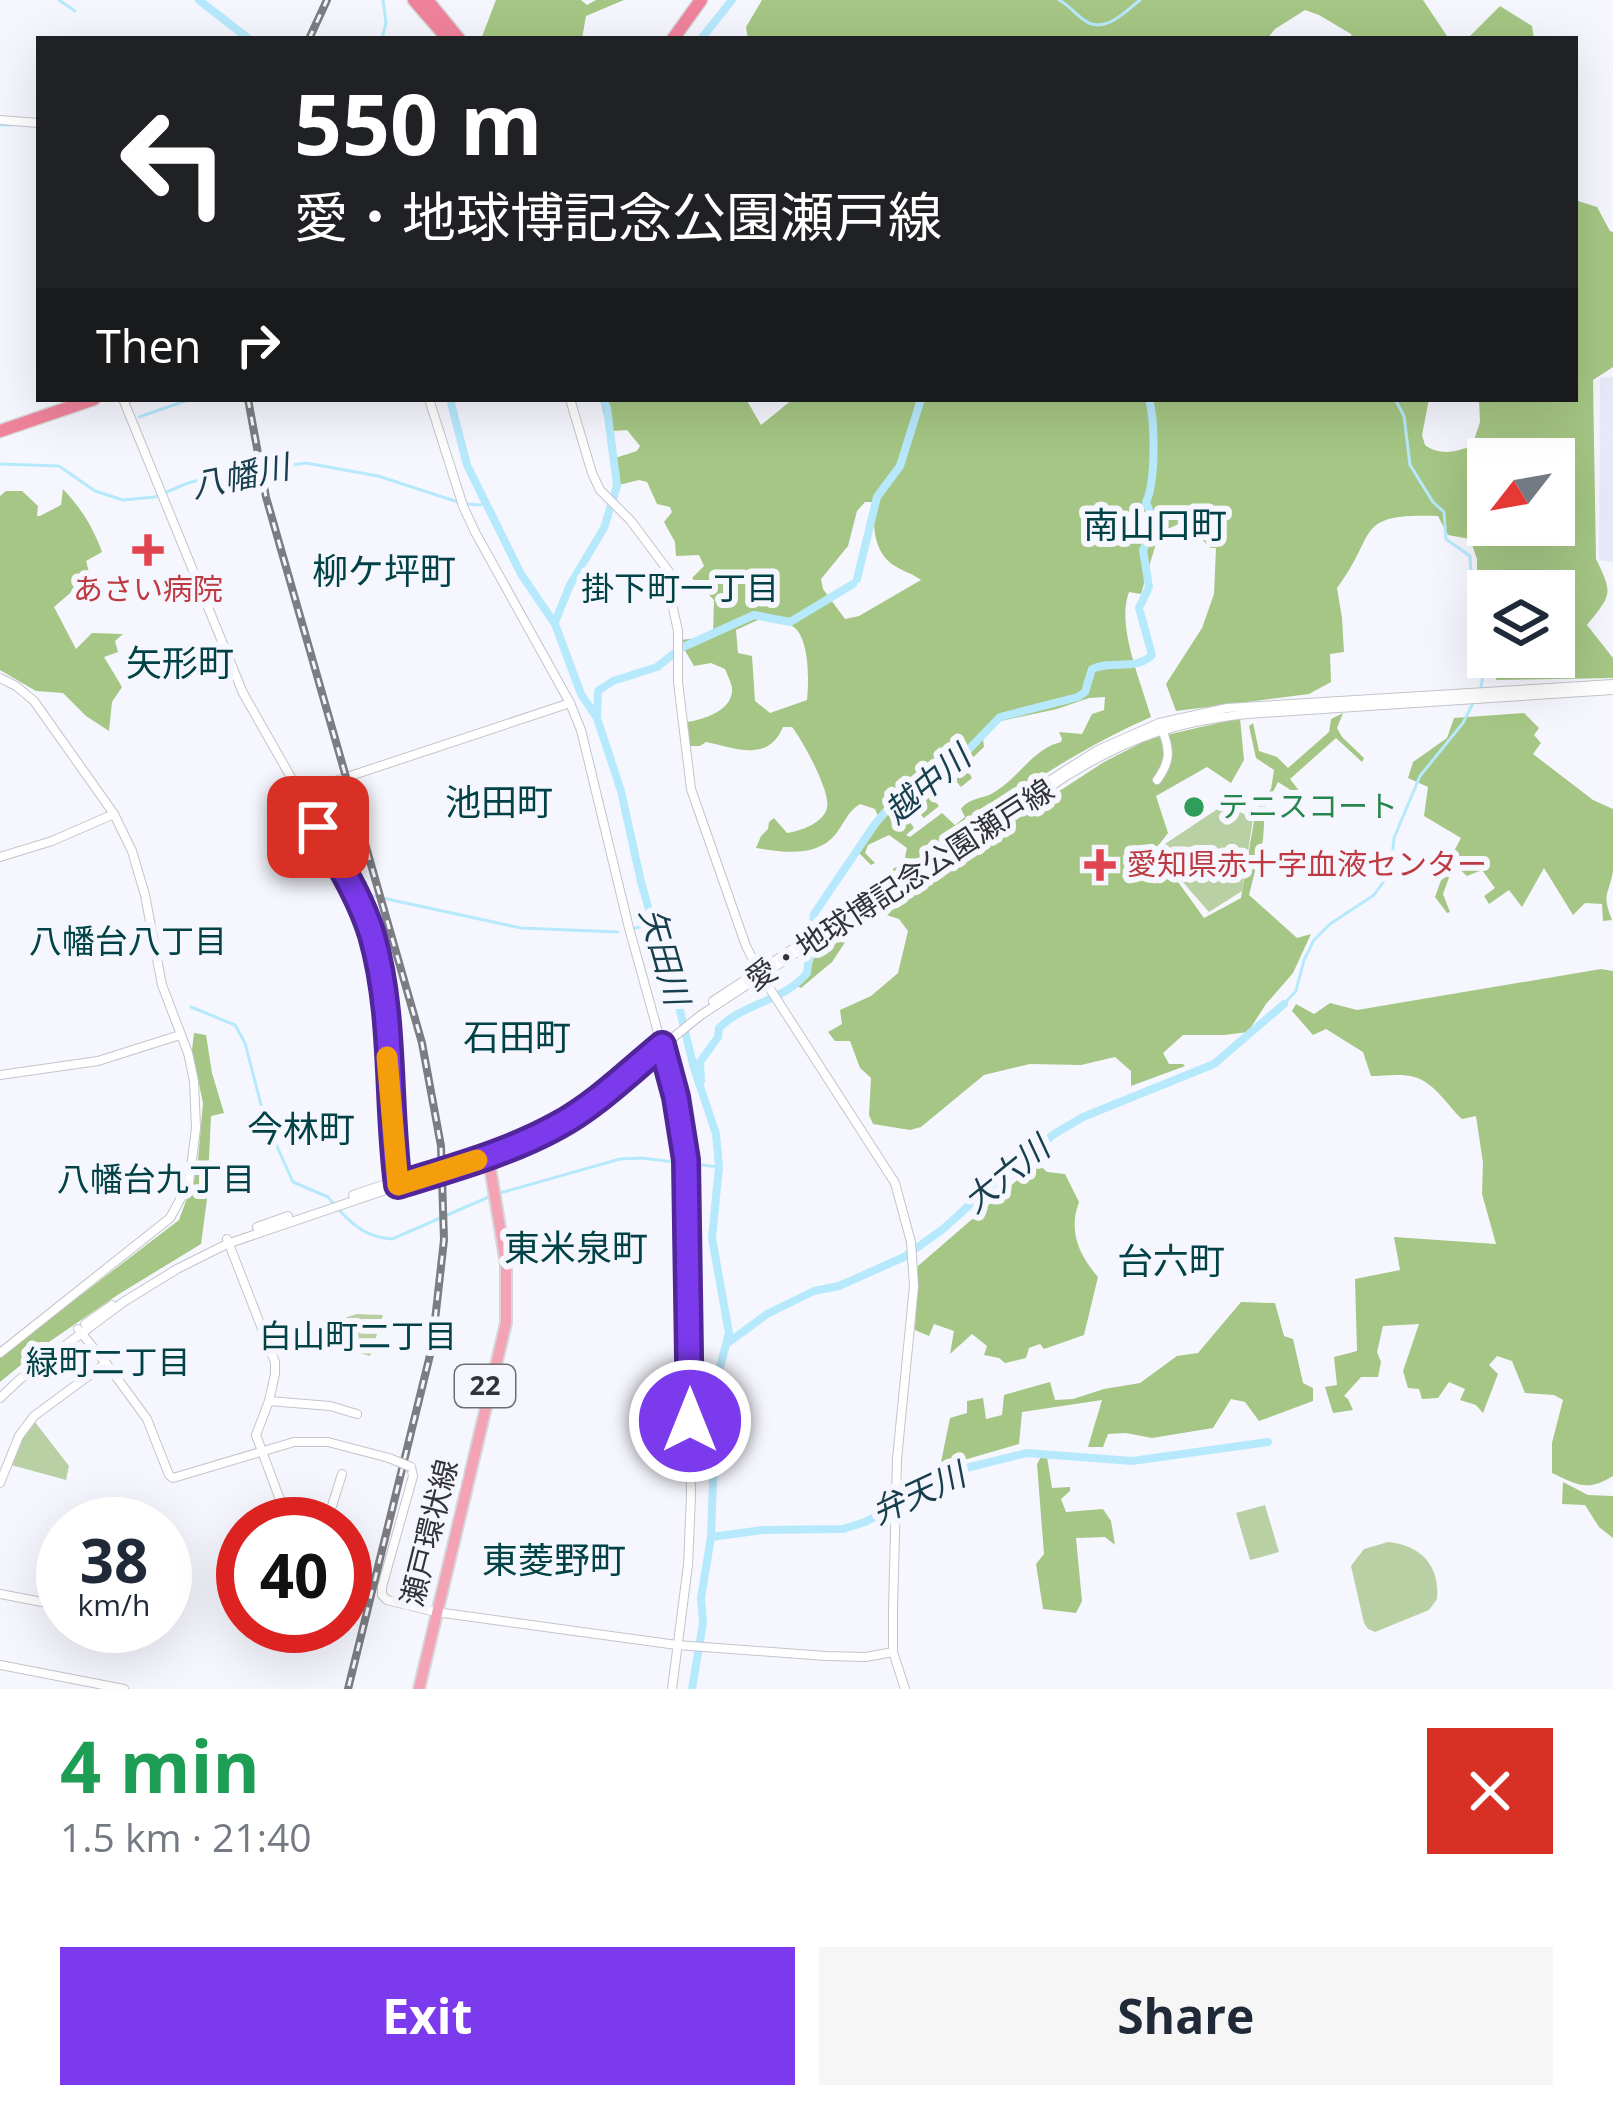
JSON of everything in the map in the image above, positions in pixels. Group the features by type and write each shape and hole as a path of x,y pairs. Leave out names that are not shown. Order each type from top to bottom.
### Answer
{"highway":[{"path":"414,0 445,36"},
{"path":"427,0 456,36"},
{"path":"675,36 701,0"},
{"path":"0,431 85,402"}],"main road":[{"name":"瀬戸環状線","path":"415,1689 506,1324 506,1264 485,1155"}],"street":[{"path":"0,120 36,123"},
{"path":"124,402 243,693 355,890 371,932 383,1004 398,1182"},
{"path":"430,402 462,502 580,730 676,1097 687,1162 691,1496 688,1564 672,1689"},
{"path":"571,402 600,490 631,521 675,584 678,682 691,789 746,946 895,1183 914,1286 895,1504 893,1652 905,1689"},
{"path":"0,678 34,700 113,814 137,863 158,972 188,1053 196,1104 189,1183 170,1218 0,1353"},
{"name":"愛・地球博記念公園瀬戸線","path":"0,1394 80,1331 227,1241 485,1155 574,1109 759,972 1085,765 1162,729 1246,714 1613,687"},
{"name":"愛・地球博記念公園瀬戸線","path":"822,933 1066,770 1160,723 1227,708 1412,700"},
{"path":"299,793 570,703"},
{"path":"1157,780 1170,757 1162,729"},
{"path":"0,857 113,814"},
{"path":"0,1075 98,1061 180,1035"},
{"path":"227,1241 275,1362 256,1435 279,1497"},
{"path":"80,1331 147,1419 171,1477 294,1442 317,1442 411,1467 413,1476 382,1592 387,1600 434,1611 679,1645 866,1657 893,1652"},
{"path":"0,1483 19,1436 34,1416 106,1364"},
{"path":"268,1401 329,1406 357,1414"},
{"path":"335,1497 342,1474"},
{"path":"0,1594 36,1601"},
{"path":"0,1665 124,1689"}],"shaded area":[{"path":"1613,377 1613,562 1599,560 1600,378"}],"green space":[{"path":"496,0 581,0 587,5 596,0 624,0 586,16 583,36 482,36"},
{"path":"762,0 1423,0 1447,36 1351,36 1305,10 1269,36 748,36 746,27"},
{"path":"1500,6 1532,26 1534,36 1470,36"},
{"path":"1578,201 1597,207 1613,232 1613,367 1593,380 1596,559 1607,594 1587,625 1613,658 1613,678 1496,680 1575,678 1575,570 1477,570 1472,546 1575,546 1575,438 1475,438 1479,402 1578,402"},
{"path":"601,402 748,402 761,425 789,402 1428,402 1422,435 1425,445 1448,452 1467,447 1467,538 1448,535 1438,516 1392,518 1371,530 1337,588 1344,652 1330,654 1331,682 1309,694 1176,711 1166,684 1202,628 1214,594 1216,548 1183,522 1159,533 1141,594 1129,592 1126,606 1131,654 1151,717 1051,770 893,875 890,871 904,862 907,848 889,835 868,845 865,853 875,863 871,865 859,853 880,821 875,809 860,804 835,835 818,847 798,852 756,848 774,818 787,833 793,832 816,822 827,808 821,779 792,727 783,727 777,738 760,749 706,742 689,746 687,722 716,712 731,696 725,669 711,663 694,666 681,644 681,640 713,636 714,600 692,578 704,566 699,555 676,556 675,542 664,522 672,512 670,507 657,504 647,482 619,485 612,459 640,446 627,430 613,431 606,424","holes":["865,502 874,502 874,529 882,554 921,580 859,616 845,619 821,579 848,546 857,511","760,619 797,630 807,658 807,700 770,713 755,701 752,656 738,653 736,630","1105,697 1104,710 1092,714 1082,734 1059,732 1061,742 1043,750 996,791 965,805 961,809 965,817 955,825 942,813 910,837 906,835 914,828 903,812 914,808 924,818 939,806 928,787 951,775 961,787 972,778 965,765 1001,721 1089,698"]},
{"path":"63,489 86,518 102,552 86,561 90,576 54,607 76,649 92,633 123,634 115,641 118,652 104,657 122,687 112,702 109,731 63,693 36,691 0,670 0,496 22,491 38,506 40,516 61,505"},
{"path":"1343,713 1337,728 1364,758 1362,762 1336,738 1290,779 1300,792 1278,782 1265,808 1263,840 1249,895 1297,938 1311,934 1293,973 1248,1032 1183,1035 1163,1053 1169,1064 1185,1066 1131,1086 1131,1071 1115,1057 1081,1065 1030,1064 984,1075 921,1127 910,1130 873,1124 869,1115 871,1078 860,1068 850,1041 835,1041 828,1032 842,1024 840,1010 871,996 898,973 908,931 899,919 880,913 852,932 832,962 801,988 797,986 809,974 816,950 822,947 826,955 832,939 1104,762 1149,739 1240,718 1244,760 1231,783 1207,767 1156,796 1168,833 1155,850 1204,918 1241,898 1256,809 1271,789 1274,770 1256,758 1249,726 1253,723 1259,751 1277,757 1288,768 1329,732 1331,719"},
{"path":"1524,713 1539,728 1534,735 1541,743 1533,754 1593,800 1613,809 1613,871 1606,899 1612,920 1603,921 1602,904 1585,903 1573,915 1544,868 1522,907 1509,890 1489,904 1484,896 1495,888 1482,870 1467,876 1454,864 1443,894 1450,912 1435,897 1461,838 1424,816 1428,787 1408,778 1413,762 1447,738 1454,718"},
{"path":"1225,804 1253,819 1242,891 1209,912 1160,856 1162,846"},
{"path":"1601,969 1613,971 1613,1476 1582,1485 1552,1473 1552,1443 1563,1400 1525,1393 1512,1361 1497,1356 1489,1365 1498,1374 1483,1413 1460,1400 1465,1389 1449,1382 1438,1398 1422,1399 1419,1389 1408,1388 1403,1371 1419,1324 1383,1326 1378,1377 1361,1377 1344,1396 1353,1410 1333,1413 1325,1387 1337,1385 1334,1357 1357,1351 1355,1279 1400,1270 1394,1237 1496,1244 1482,1194 1476,1116 1462,1119 1421,1079 1371,1076 1363,1052 1326,1029 1313,1035 1292,1011 1296,1004 1314,1014 1330,1003 1357,1010"},
{"path":"194,1033 206,1035 224,1113 211,1116 201,1244 49,1342 0,1382 0,1357 179,1220 197,1171 203,1103 192,1050"},
{"path":"1037,1163 1047,1172 1065,1174 1079,1202 1077,1242 1098,1277 1084,1335 1044,1349 1040,1344 1029,1348 1026,1358 1005,1363 984,1355 987,1346 972,1334 950,1354 954,1331 934,1324 929,1336 915,1330 918,1266"},
{"path":"1241,1302 1275,1303 1284,1336 1293,1339 1303,1383 1313,1388 1313,1401 1259,1421 1245,1402 1231,1399 1213,1428 1152,1438 1108,1434 1103,1447 1088,1447 1102,1400 1022,1412 1019,1444 940,1467 950,1418 967,1413 967,1401 983,1398 986,1419 1002,1415 1004,1395 1050,1382 1055,1400 1140,1383 1177,1356 1198,1353"},
{"path":"357,1314 383,1315 370,1356 341,1347 331,1322"},
{"path":"35,1422 69,1466 66,1480 11,1465"},
{"path":"1042,1455 1047,1457 1052,1488 1070,1487 1061,1499 1066,1512 1103,1509 1111,1521 1115,1545 1105,1537 1076,1538 1082,1601 1076,1613 1043,1609 1036,1564 1044,1554 1037,1464"},
{"path":"1563,1482 1588,1495 1613,1496 1613,1538 1585,1505 1562,1504"},
{"path":"1265,1505 1279,1552 1250,1560 1236,1513"},
{"path":"1388,1542 1426,1559 1435,1577 1437,1599 1429,1610 1375,1632 1364,1623 1351,1566 1364,1549"}],"waterway":[{"path":"59,0 75,11"},
{"name":"矢田川","path":"199,0 245,36"},
{"path":"383,0 383,36"},
{"path":"703,36 732,0"},
{"path":"1059,0 1084,20 1099,25 1140,0"},
{"path":"0,125 11,125"},
{"path":"139,417 182,402"},
{"name":"矢田川","path":"451,402 467,465 521,574 555,624 581,694 597,718 716,1134 719,1167 712,1238 729,1333 716,1399 711,1537 692,1689"},
{"path":"555,622 570,585 604,528 617,486 604,402"},
{"path":"857,579 877,497 900,466 920,402"},
{"name":"越中川","path":"701,1081 700,1062 719,1028 787,990 807,973 814,914 892,804 943,776 1000,717 1078,697 1085,692 1092,669 1138,663 1152,655 1139,608 1149,587 1143,550 1153,529 1146,502 1154,451 1149,402"},
{"path":"1397,402 1404,416 1410,465 1444,512 1446,539 1470,556 1483,657 1481,687"},
{"name":"八幡川","path":"0,464 59,466 95,491 123,500 155,497 216,476 306,463 378,476 458,502"},
{"name":"八幡川","path":"467,504 486,502"},
{"path":"853,584 857,579"},
{"path":"597,716 598,691 613,681 657,667 681,648 754,615 790,622 853,584"},
{"path":"1284,1004 1296,991 1314,940 1374,895 1384,881 1391,868 1394,838 1420,776 1463,723 1474,701"},
{"path":"364,894 521,928 618,932"},
{"path":"635,928 653,924"},
{"name":"大六川","path":"729,1342 767,1314 814,1291 839,1286 904,1257 1056,1133 1083,1117 1214,1064 1284,1004"},
{"path":"191,1007 235,1025 245,1043 265,1120 293,1182 333,1203"},
{"path":"500,1193 620,1159 719,1167"},
{"path":"340,1211 363,1231 392,1239 491,1196"},
{"name":"弁天川","path":"711,1537 763,1530 843,1529 865,1522 905,1494 958,1470 1027,1453 1132,1461 1268,1442"}],"railway":[{"path":"310,36 327,0"},
{"path":"249,402 266,497 422,1043 441,1146 444,1240 432,1347 348,1689"}],"slow traffic":[{"path":"387,1057 398,1185 477,1160"}],"place":[{"name":"あさい病院","path":"148,550"},
{"name":"テニスコート","path":"1194,807"},
{"name":"愛知県赤十字血液センター","path":"1100,865"}],"district":[{"name":"南山口町","path":"1155,525"},
{"name":"柳ケ坪町","path":"384,571"},
{"name":"掛下町一丁目","path":"680,588"},
{"name":"矢形町","path":"180,663"},
{"name":"池田町","path":"499,802"},
{"name":"八幡台八丁目","path":"128,941"},
{"name":"石田町","path":"517,1037"},
{"name":"今林町","path":"301,1129"},
{"name":"八幡台九丁目","path":"156,1179"},
{"name":"東米泉町","path":"576,1248"},
{"name":"台六町","path":"1171,1261"},
{"name":"白山町二丁目","path":"358,1336"},
{"name":"緑町二丁目","path":"108,1362"},
{"name":"東菱野町","path":"554,1560"}],"route":[{"path":"318,827 355,890 376,951 398,1185 509,1148 557,1126 662,1045 686,1160 690,1421"}]}
